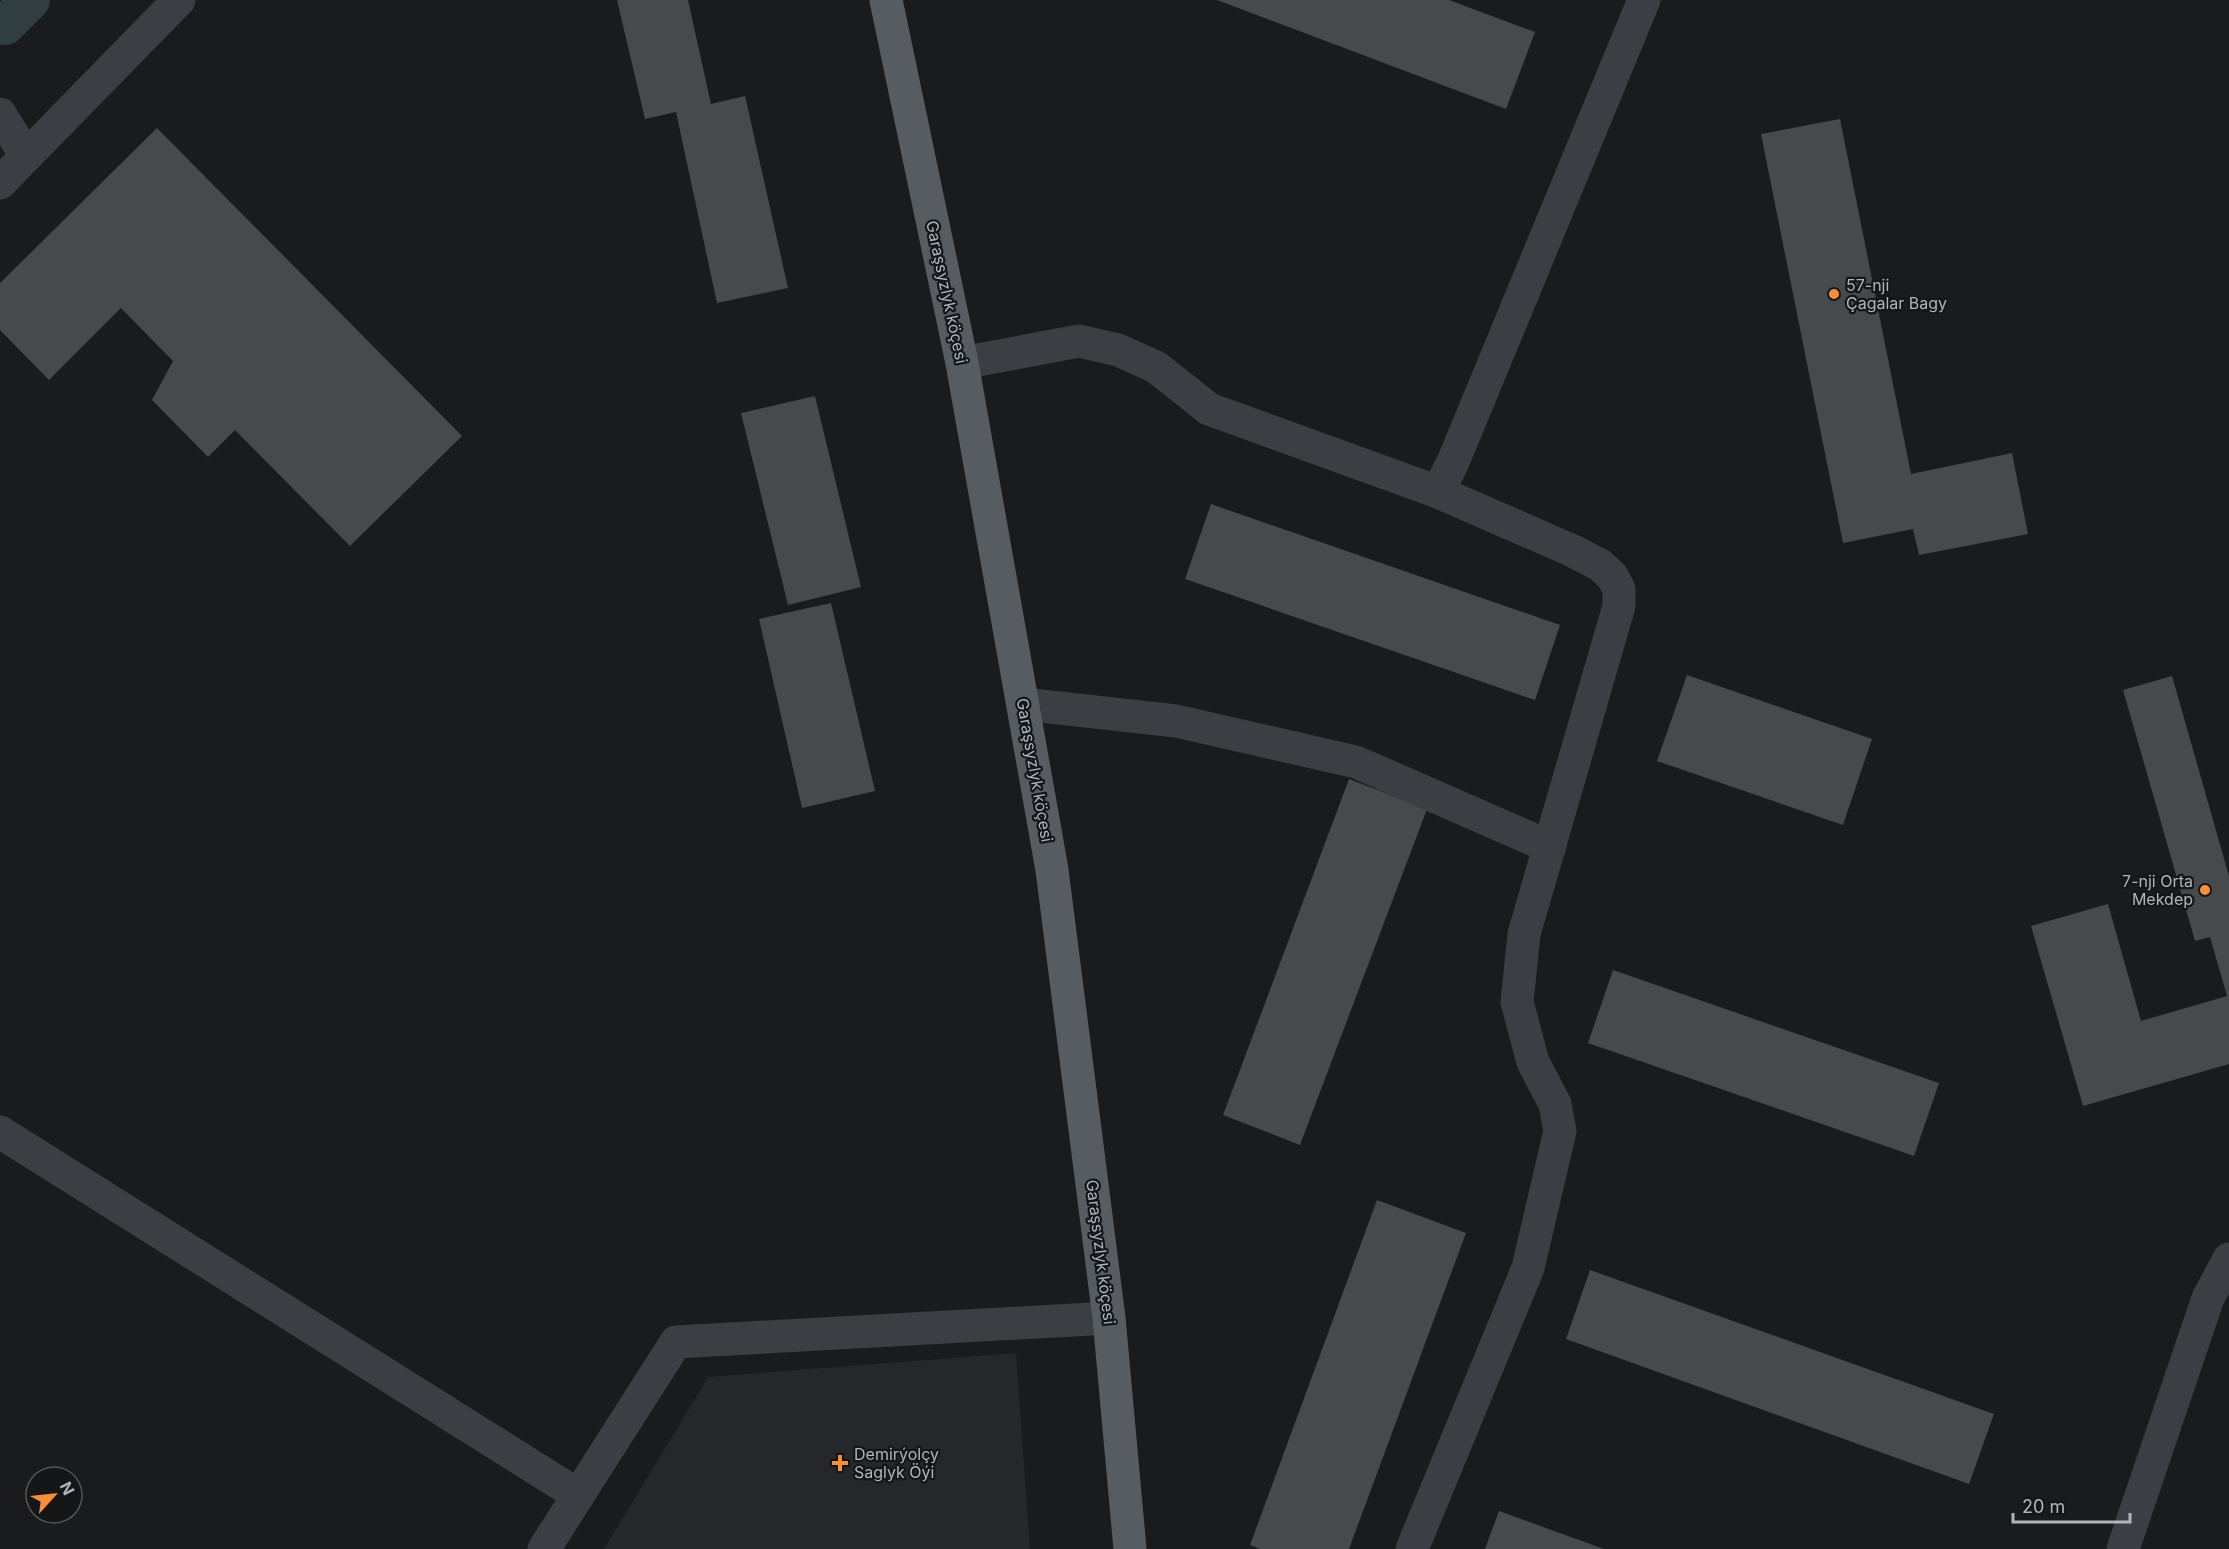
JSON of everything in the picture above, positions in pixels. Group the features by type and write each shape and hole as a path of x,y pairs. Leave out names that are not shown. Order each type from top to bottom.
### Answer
{"main road":[{"name":"Garaşsyzlyk köçesi","path":"886,0 962,363 1053,870 1109,1318 1130,1549"}],"street":[{"path":"0,183 179,0"},
{"path":"1438,492 1453,462 1644,0"},
{"path":"0,114 26,156"},
{"path":"962,363 1079,341 1118,350 1156,367 1209,409 1438,492 1591,560 1612,576 1619,589 1619,606 1524,934 1517,1002 1533,1062 1555,1104 1560,1131 1528,1268 1412,1549"},
{"path":"1023,705 1176,721 1356,762 1550,847"},
{"path":"0,1132 578,1495"},
{"path":"2123,1549 2208,1298 2229,1259"},
{"path":"544,1549 676,1342 1109,1318"}],"shaded area":[{"name":"Demirýolçy Saglyk Öýi","path":"1016,1353 1030,1549 604,1549 708,1377"}],"building":[{"path":"617,0 688,0 711,104 745,96 788,288 717,303 676,112 645,119"},
{"path":"1217,0 1449,0 1535,32 1506,109"},
{"name":"57-nji Çagalar Bagy","path":"1840,119 1911,474 2012,453 2028,534 1919,555 1913,529 1843,543 1761,134"},
{"path":"157,128 462,436 350,546 235,430 208,457 152,400 173,361 121,308 49,380 0,330 0,283"},
{"path":"815,396 861,587 788,605 741,413"},
{"path":"1211,504 1560,625 1535,700 1185,579"},
{"path":"831,603 875,791 802,808 759,619"},
{"path":"1687,675 1872,739 1843,825 1657,761"},
{"name":"7-nji Orta Mekdep","path":"2172,676 2229,876 2229,1064 2083,1106 2031,926 2108,904 2141,1021 2227,996 2210,937 2195,941 2123,690"},
{"path":"1349,779 1427,809 1300,1145 1223,1115"},
{"path":"1613,970 1939,1083 1914,1156 1588,1043"},
{"path":"1377,1200 1466,1233 1349,1549 1260,1549 1250,1545"},
{"path":"1590,1270 1994,1414 1969,1484 1566,1339"},
{"path":"1499,1511 1604,1549 1485,1549"}],"waterway":[{"path":"5,25 30,0"}],"place":[{"name":"57-nji Çagalar Bagy","path":"1834,294"},
{"name":"7-nji Orta Mekdep","path":"2205,890"},
{"name":"Demirýolçy Saglyk Öýi","path":"840,1463"}]}
